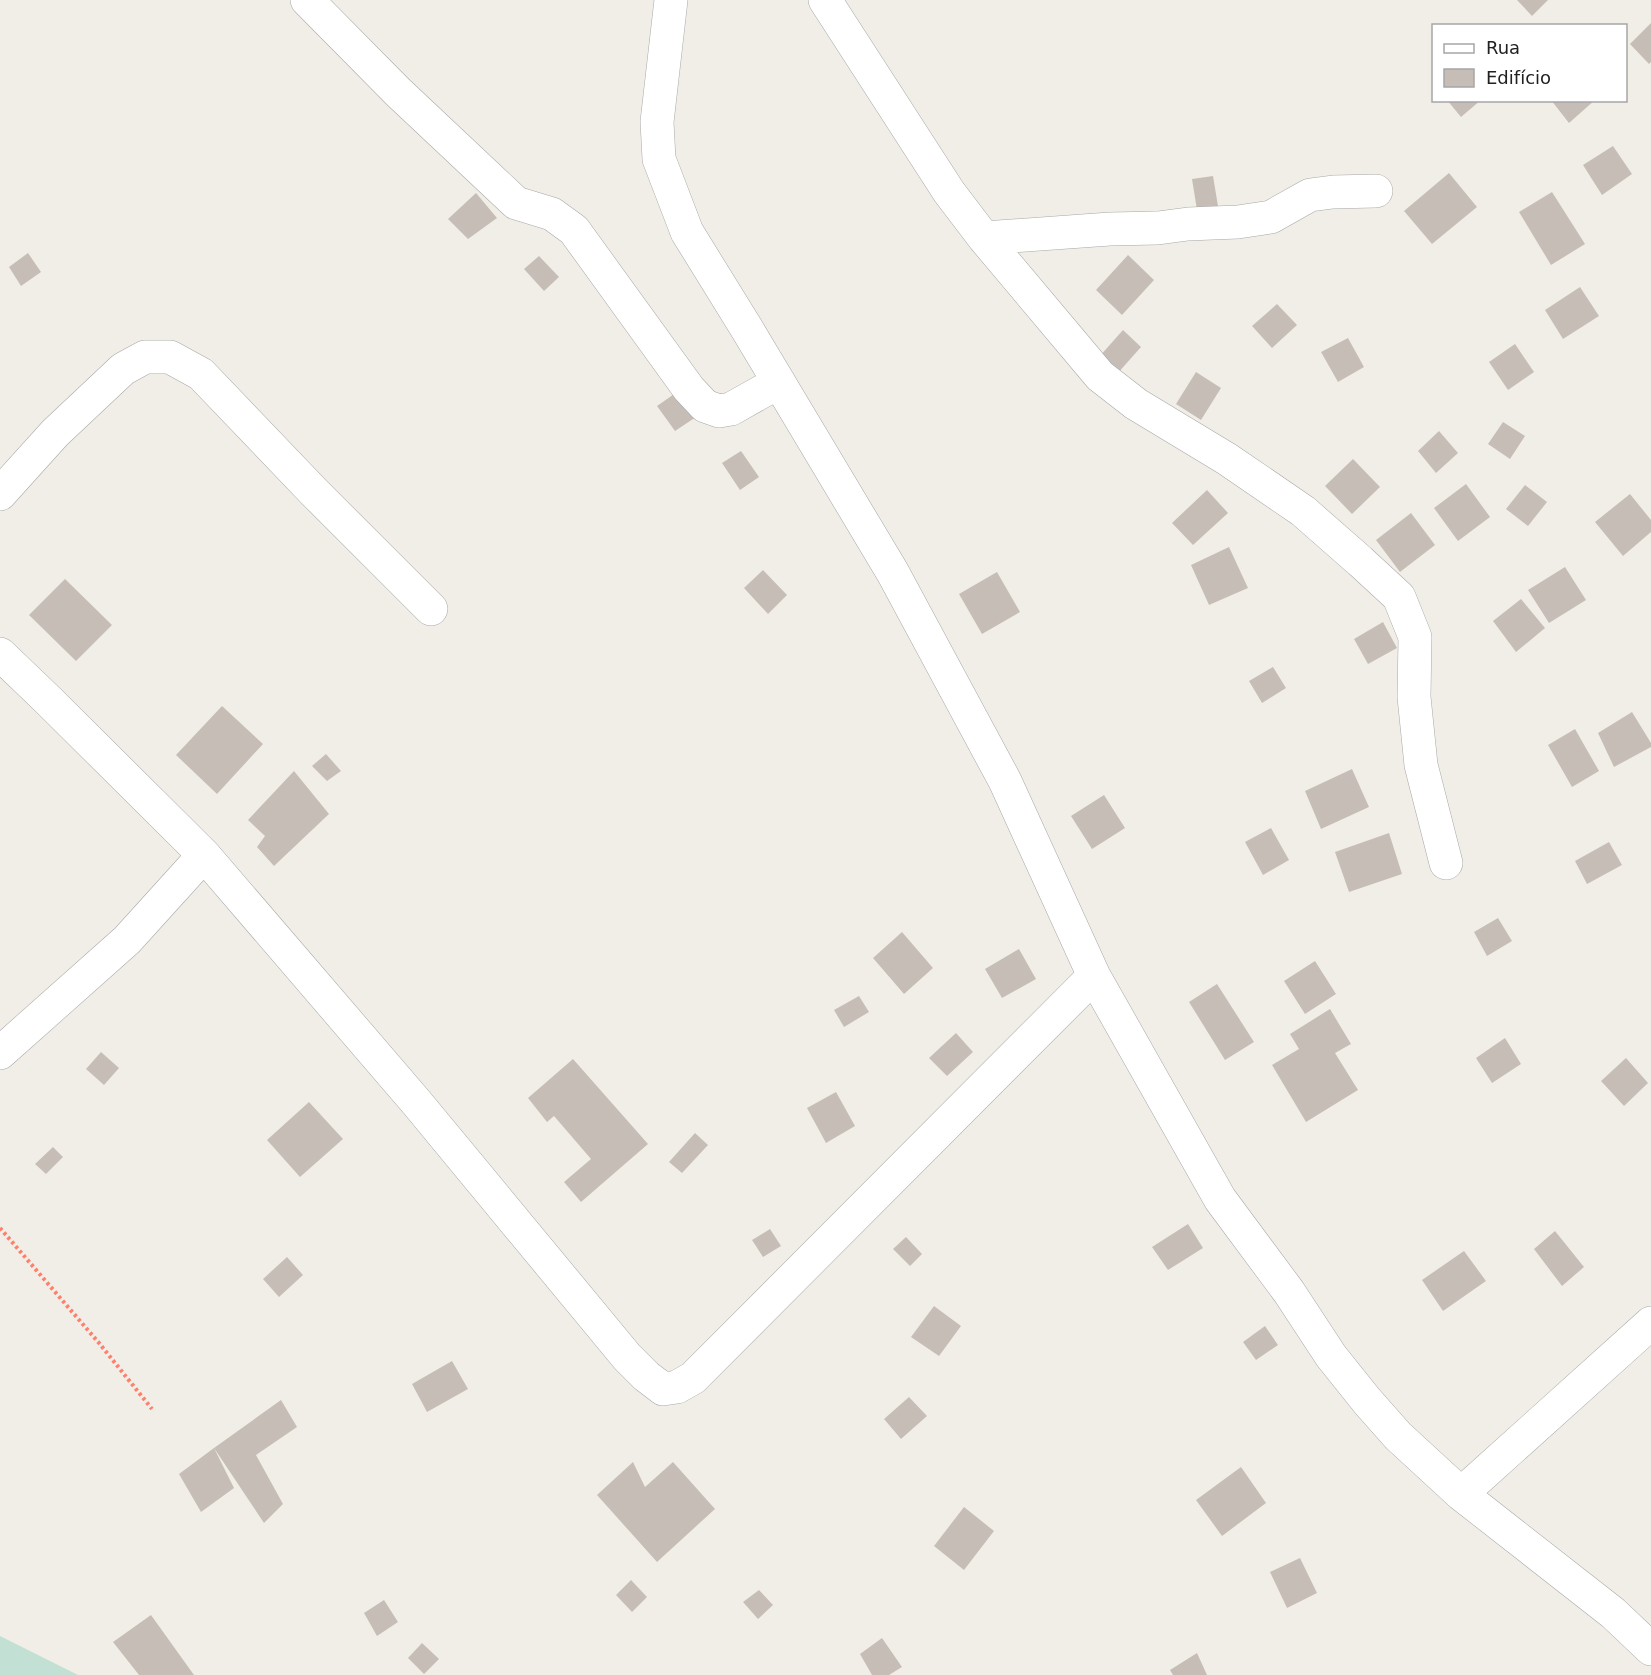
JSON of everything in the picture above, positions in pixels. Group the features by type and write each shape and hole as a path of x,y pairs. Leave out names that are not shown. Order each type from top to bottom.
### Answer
{"street":[{"path":"308,0 398,92 516,203 552,214 574,230 689,389 705,406 719,411 731,409 779,382"},
{"path":"671,0 657,122 659,159 687,232 893,573 1005,781 1094,976 1220,1199 1289,1292 1330,1356 1398,1436 1461,1494 1613,1613 1651,1648"},
{"path":"825,0 949,192 984,238 1100,376 1136,404 1227,459 1303,512 1399,597 1415,637 1414,697 1421,765 1446,863"},
{"path":"984,238 1238,222 1271,217 1310,195 1376,191"},
{"path":"0,494 55,433 123,369 145,357 170,357 201,374 431,609"},
{"path":"0,654 204,855 417,1103 627,1357 663,1389 677,1387 693,1378 1094,976"},
{"path":"0,1053 127,940 204,855"},
{"path":"1461,1494 1651,1323"}],"path":[{"path":"0,1228 99,1343 152,1409"}],"green space":[{"path":"0,1636 78,1675 0,1675"}],"building":[{"path":"1517,0 1548,0 1532,16"},
{"path":"1651,23 1651,62 1649,64 1630,44"},
{"path":"1449,102 1479,102 1461,117"},
{"path":"1553,102 1593,102 1569,123"},
{"path":"1613,146 1632,174 1602,195 1583,165"},
{"path":"1449,173 1477,207 1432,244 1404,211"},
{"path":"1213,176 1218,206 1197,210 1192,179"},
{"path":"1552,192 1585,244 1551,265 1519,212"},
{"path":"476,193 497,218 468,239 448,219"},
{"path":"28,253 41,272 21,286 9,267"},
{"path":"1128,255 1154,280 1122,315 1096,290"},
{"path":"539,256 559,277 544,291 524,269"},
{"path":"1580,287 1599,316 1563,339 1545,310"},
{"path":"1277,304 1297,325 1272,348 1252,326"},
{"path":"1123,330 1141,347 1117,374 1099,357"},
{"path":"1348,338 1364,367 1338,382 1321,352"},
{"path":"1515,344 1534,372 1508,390 1489,362"},
{"path":"1196,372 1221,388 1201,420 1176,404"},
{"path":"677,392 696,417 675,431 657,406"},
{"path":"1503,422 1525,436 1510,459 1488,444"},
{"path":"1439,431 1458,453 1436,473 1418,451"},
{"path":"741,451 759,477 740,490 722,463"},
{"path":"1353,459 1380,487 1352,514 1325,486"},
{"path":"1466,484 1490,517 1458,541 1434,508"},
{"path":"1525,485 1547,502 1528,526 1506,509"},
{"path":"1207,490 1228,513 1193,545 1172,523"},
{"path":"1630,494 1651,520 1651,532 1623,556 1595,522"},
{"path":"1411,513 1435,545 1400,572 1376,540"},
{"path":"1229,547 1248,588 1209,605 1191,565"},
{"path":"1565,567 1586,600 1549,623 1528,590"},
{"path":"763,570 787,595 768,614 744,588"},
{"path":"997,572 1020,612 982,634 959,594"},
{"path":"65,579 112,625 76,661 29,615"},
{"path":"1521,599 1545,628 1516,652 1493,621"},
{"path":"1383,622 1397,648 1368,664 1354,639"},
{"path":"1273,667 1286,688 1262,703 1249,681"},
{"path":"222,706 263,744 217,794 176,755"},
{"path":"1632,712 1651,743 1651,747 1614,767 1598,733"},
{"path":"1575,729 1599,771 1572,787 1548,745"},
{"path":"326,754 341,771 327,781 312,766"},
{"path":"1352,769 1369,807 1321,829 1305,791"},
{"path":"294,771 329,814 274,866 257,847 265,836 248,820"},
{"path":"1104,795 1125,828 1092,849 1071,816"},
{"path":"1271,828 1289,860 1263,875 1245,842"},
{"path":"1389,833 1402,874 1349,892 1335,852"},
{"path":"1609,842 1622,865 1587,884 1575,861"},
{"path":"1498,918 1512,941 1487,956 1474,932"},
{"path":"902,932 933,968 904,994 873,958"},
{"path":"1019,949 1036,979 1002,998 985,969"},
{"path":"1315,961 1336,994 1305,1014 1284,981"},
{"path":"1217,984 1254,1042 1225,1060 1189,1002"},
{"path":"859,996 869,1012 844,1027 834,1010"},
{"path":"1330,1009 1351,1044 1335,1053 1358,1090 1306,1122 1272,1065 1299,1049 1290,1034"},
{"path":"956,1033 973,1052 947,1076 929,1058"},
{"path":"1505,1038 1521,1064 1492,1083 1476,1058"},
{"path":"101,1052 119,1068 104,1085 86,1069"},
{"path":"1626,1058 1648,1083 1624,1106 1601,1081"},
{"path":"573,1059 648,1144 581,1202 564,1182 591,1159 554,1116 547,1122 528,1098"},
{"path":"836,1092 855,1126 826,1143 807,1108"},
{"path":"309,1102 343,1139 300,1177 267,1140"},
{"path":"695,1133 708,1145 682,1173 669,1162"},
{"path":"53,1147 63,1157 46,1174 35,1164"},
{"path":"1188,1224 1203,1248 1168,1270 1152,1247"},
{"path":"770,1229 781,1246 763,1257 752,1240"},
{"path":"1555,1231 1584,1267 1562,1286 1534,1249"},
{"path":"906,1237 922,1254 910,1266 893,1249"},
{"path":"1464,1251 1486,1281 1443,1311 1422,1280"},
{"path":"287,1257 303,1275 279,1297 263,1279"},
{"path":"934,1306 961,1326 939,1356 911,1337"},
{"path":"1265,1326 1278,1345 1256,1360 1243,1342"},
{"path":"452,1361 468,1389 427,1412 412,1384"},
{"path":"909,1397 927,1416 901,1439 884,1419"},
{"path":"281,1400 297,1427 256,1455 283,1504 264,1523 214,1448"},
{"path":"214,1448 234,1488 201,1512 179,1474"},
{"path":"633,1462 645,1487 673,1462 715,1509 657,1562 597,1495"},
{"path":"1241,1467 1266,1503 1222,1536 1196,1500"},
{"path":"964,1507 994,1531 964,1570 934,1546"},
{"path":"1300,1558 1317,1593 1287,1608 1270,1572"},
{"path":"631,1580 647,1597 632,1612 616,1595"},
{"path":"759,1590 773,1605 758,1619 743,1602"},
{"path":"384,1600 398,1622 377,1636 364,1613"},
{"path":"151,1615 194,1675 139,1675 113,1642"},
{"path":"882,1638 902,1667 889,1675 872,1675 860,1654"},
{"path":"422,1643 439,1659 424,1674 408,1658"},
{"path":"1197,1653 1207,1675 1173,1675 1170,1670"}]}
